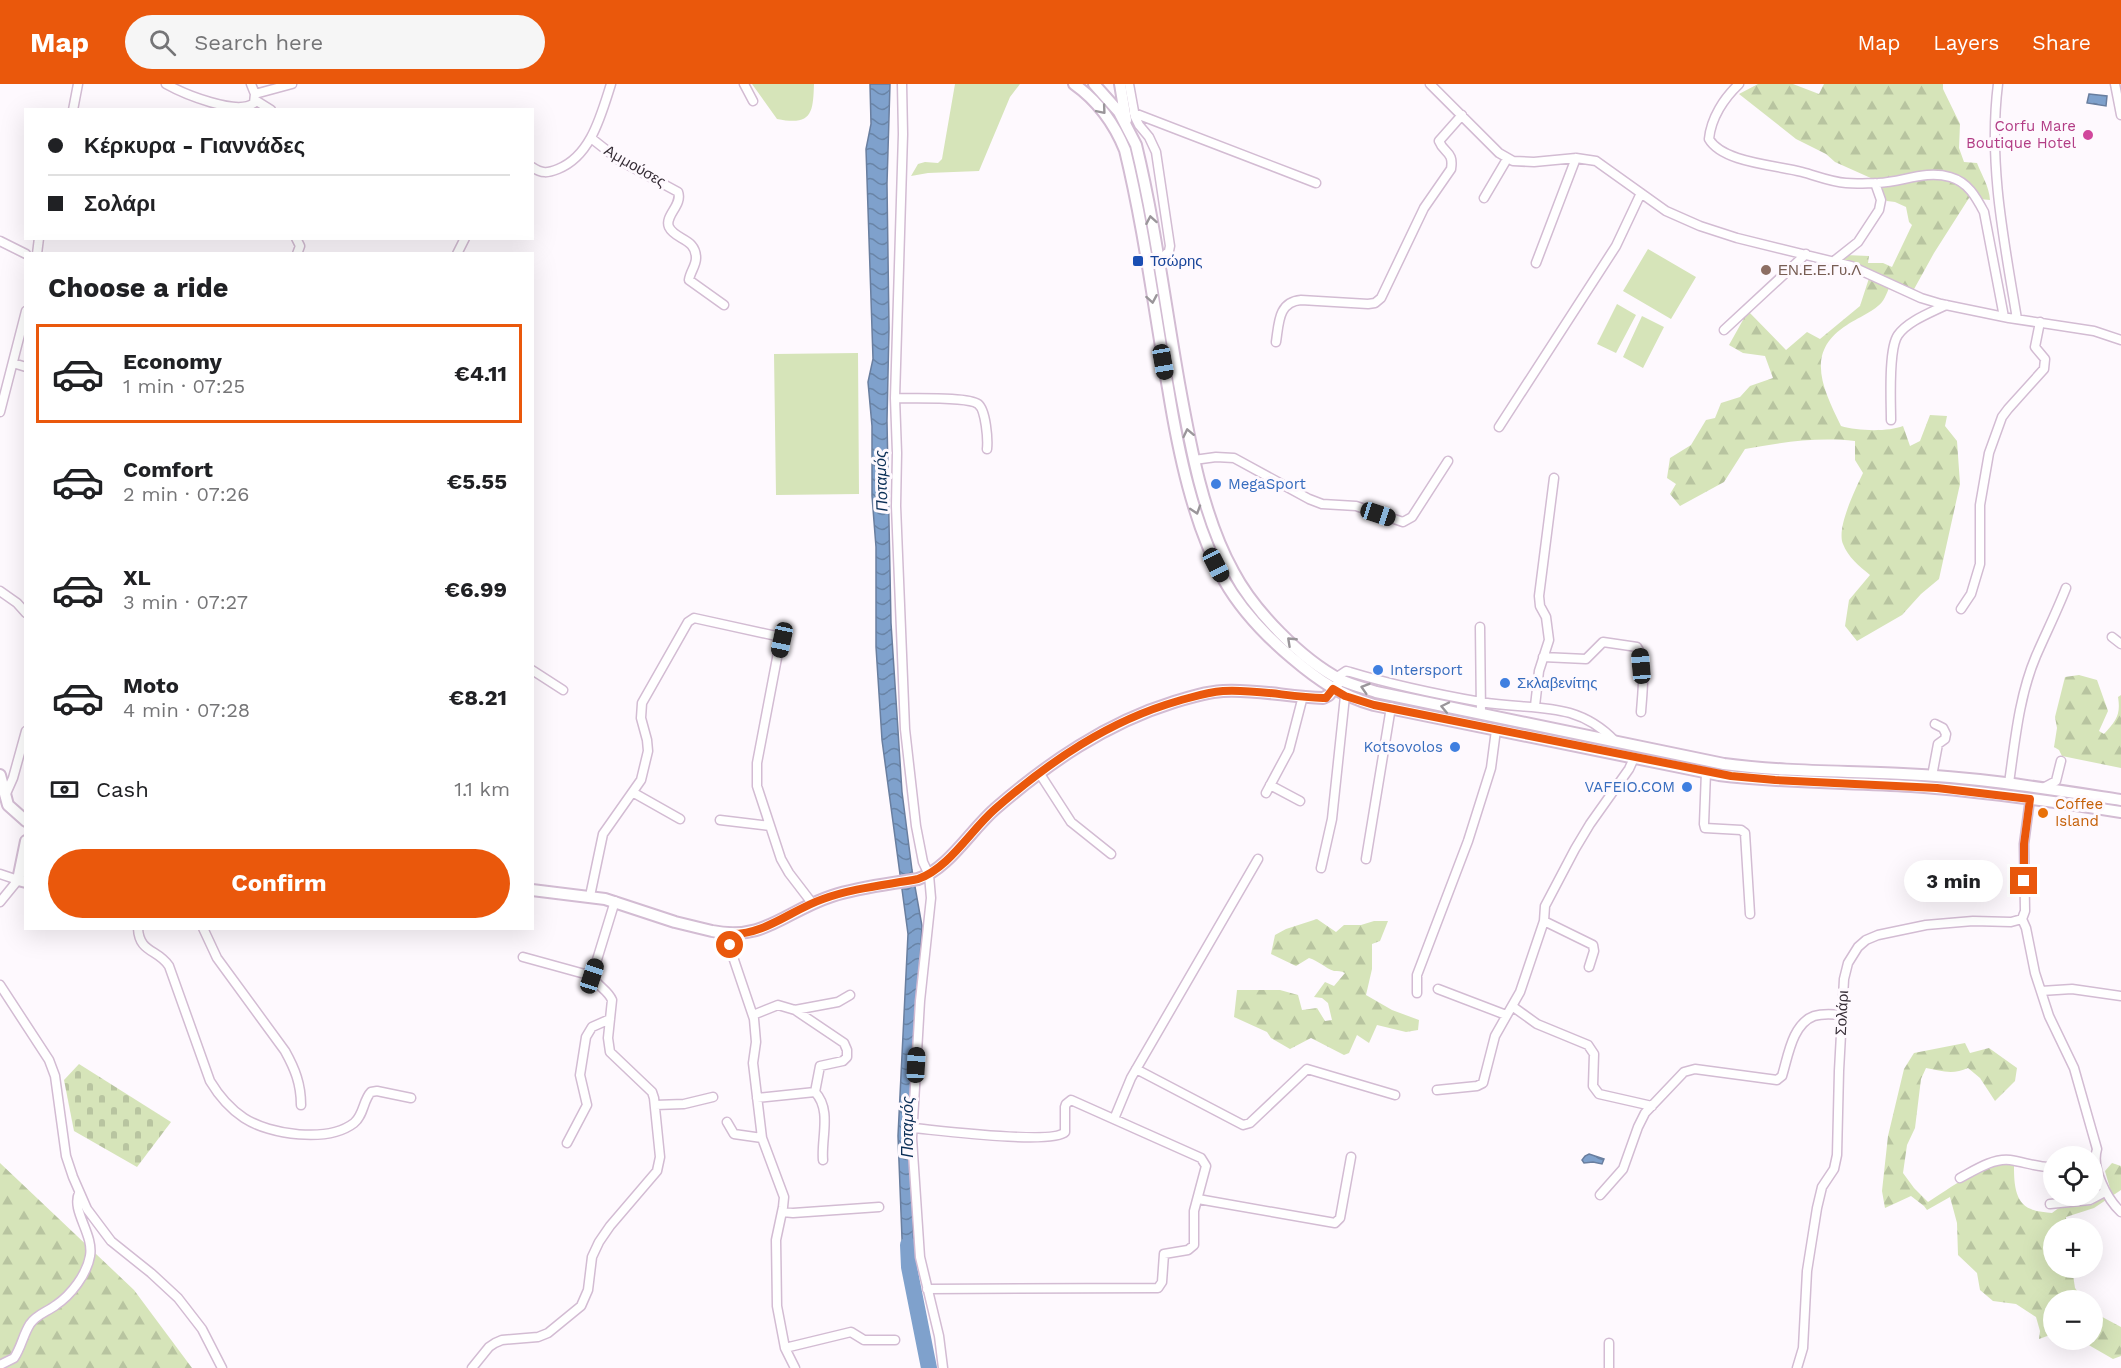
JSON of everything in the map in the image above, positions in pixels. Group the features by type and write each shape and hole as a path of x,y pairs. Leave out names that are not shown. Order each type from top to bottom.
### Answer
{"main road":[{"path":"1074,84 1102,110 1115,128 1125,150 1175,432 1211,553 1229,589 1253,620 1281,648 1329,686 1345,696 1391,708 1706,772 1775,780 1937,788 2121,812"},
{"path":"1094,84 1126,123 1136,145 1187,428 1194,460 1222,548 1240,582 1280,631 1307,656 1339,678 1366,689 1394,691 1481,714 1743,767 1932,776 2009,783 2121,800"},
{"path":"1120,84 1126,123"},
{"path":"534,890 615,901 675,921 730,934 759,930 835,894 929,875 943,865 993,810 1090,738 1134,716 1170,703 1221,691 1326,698 1329,686 1339,678"},
{"path":"0,775 10,808 24,819"},
{"path":"2030,799 2043,788"},
{"path":"22,881 24,861"}],"street":[{"path":"73,108 78,84"},
{"path":"166,84 212,103 244,107 252,105 255,97"},
{"path":"251,84 255,97 269,108"},
{"path":"255,97 292,84"},
{"path":"535,172 553,171 576,158 591,138 611,84"},
{"path":"744,84 753,101"},
{"path":"902,84 903,134 895,398 896,506 905,729 916,826 929,875 931,897 920,1001 913,1128 920,1257 939,1336 943,1368"},
{"path":"1129,84 1134,113 1139,125 1154,144 1156,152 1170,246 1158,262"},
{"path":"1430,84 1507,159 1522,162 1576,158 1596,161 1666,211 1700,226 1737,238 1857,268 1921,298 1946,305 2094,331 2121,340"},
{"path":"1739,84 1725,99 1710,133 1710,141 1718,148 1747,162 1847,183 1900,181 1918,175 1939,175 1961,181 1971,190 1984,212 2004,317"},
{"path":"1998,84 1994,157 2017,319"},
{"path":"2115,84 2121,115"},
{"path":"1134,113 1316,183"},
{"path":"1276,342 1280,314 1291,302 1301,300 1368,304 1375,303 1381,298 1424,208 1451,169 1450,153 1439,141 1462,116"},
{"name":"Αμμούσες","path":"591,138 619,160 678,192 679,201 669,220 669,226 688,241 695,250 695,263 689,280 724,306"},
{"path":"1536,263 1576,158"},
{"path":"1484,198 1507,159"},
{"path":"1834,261 1858,243 1879,210 1881,200 1875,183"},
{"path":"1499,427 1616,246 1641,193"},
{"path":"0,241 24,253"},
{"path":"1724,330 1806,254"},
{"path":"1892,420 1891,385 1894,341 1905,327 1946,305"},
{"path":"0,412 24,319"},
{"path":"1962,609 1971,594 1980,564 1980,505 1989,453 2002,417 2045,367 2045,359 2035,347 2040,322"},
{"path":"13,363 24,366"},
{"path":"895,398 964,400 977,404 982,409 988,438 987,449"},
{"path":"1194,460 1216,457 1234,458 1322,504 1356,506 1403,522 1412,518 1448,461"},
{"path":"1535,706 1539,671 1548,634 1546,617 1540,606 1539,596 1554,478"},
{"path":"2009,783 2018,722 2029,678 2066,588"},
{"path":"0,591 24,611"},
{"path":"590,896 606,827 634,793 641,780 648,751 641,718 642,703 689,620 696,618 781,637 755,772 757,786 784,866 812,903"},
{"path":"1480,627 1481,714"},
{"path":"2112,637 2121,644"},
{"path":"1543,657 1583,660 1591,656 1603,642 1637,647 1640,652 1643,680 1641,712"},
{"path":"534,671 563,690"},
{"path":"1394,691 1502,706 1535,706 1572,713 1589,720 1606,732 1616,743"},
{"path":"1300,801 1268,789 1288,750 1304,696"},
{"path":"1322,868 1332,819 1345,696"},
{"path":"1366,859 1391,708"},
{"path":"1932,776 1937,746 1946,734 1943,728 1935,724"},
{"path":"1417,993 1417,975 1460,865 1491,768 1496,730"},
{"path":"5,796 14,778 24,739"},
{"path":"1437,1090 1477,1086 1483,1083 1495,1036 1527,975 1544,921 1545,906 1590,824 1629,769 1634,758"},
{"path":"2043,788 2056,781 2061,761"},
{"path":"1706,772 1704,826 1709,830 1741,830 1745,833 1750,914"},
{"path":"1040,774 1071,822 1111,854"},
{"path":"634,793 680,819"},
{"path":"2030,799 2024,844 2025,911 2022,919 2032,965 2052,1022 2079,1084 2096,1146"},
{"path":"720,820 770,826"},
{"path":"1114,1119 1136,1069 1258,859"},
{"path":"0,874 22,881 0,902"},
{"path":"472,1368 495,1343 502,1340 538,1337 548,1333 581,1306 588,1290 592,1257 599,1242 657,1171 660,1157 652,1092 610,1052 608,1046 612,1004 610,996 592,976 615,901"},
{"name":"Σολάρι","path":"1797,1368 1803,1348 1807,1271 1816,1215 1822,1187 1834,1169 1837,1155 1842,1015 1847,967 1854,952 1866,940 1926,925 1973,921 2011,922 2022,919"},
{"path":"1544,921 1593,945 1594,951 1589,967"},
{"path":"138,930 143,945 160,956 169,966 210,1081 228,1106 246,1119 263,1127 294,1134 328,1134 345,1129 357,1121 371,1092 377,1091 411,1098"},
{"path":"204,930 217,958 285,1052 294,1068 299,1081 301,1105"},
{"path":"730,934 732,954 753,1015 756,1042 753,1063 762,1138 784,1197 776,1240 777,1306 785,1348 795,1368"},
{"path":"523,957 592,976"},
{"path":"0,985 49,1060 55,1076 66,1156 87,1209 111,1242 151,1273 178,1298 202,1329 222,1368"},
{"path":"1438,989 1506,1015"},
{"path":"2041,991 2072,989 2121,996"},
{"path":"795,1010 838,1002 850,995"},
{"path":"753,1015 778,1005 795,1010 842,1041 847,1047 847,1057 843,1061 822,1064 818,1068 814,1092"},
{"path":"1512,1006 1537,1023 1588,1045 1594,1054 1593,1083 1597,1092 1652,1106"},
{"path":"1600,1196 1623,1169 1642,1119 1679,1076 1689,1070 1777,1080 1782,1076 1794,1038 1803,1022 1816,1015 1842,1015"},
{"path":"567,1143 587,1105 580,1075 586,1037 592,1027 610,1019"},
{"path":"1136,1069 1243,1125 1250,1123 1307,1069 1395,1095"},
{"path":"757,1098 814,1092 820,1097 824,1109 823,1160"},
{"path":"655,1105 684,1104 712,1097"},
{"path":"913,1128 1028,1138 1059,1136 1065,1132 1066,1104 1071,1100 1203,1159 1206,1168 1193,1221 1194,1245 1188,1250 1164,1254 1162,1282 1158,1288 927,1289"},
{"path":"727,1122 734,1134 762,1138"},
{"path":"1198,1199 1335,1223 1340,1218 1352,1157"},
{"path":"1960,1178 1991,1162 2002,1160 2043,1167"},
{"path":"2103,1186 2121,1212"},
{"path":"0,1365 14,1358 30,1325 39,1315 57,1305 77,1284 88,1263 90,1241 77,1205 79,1193"},
{"path":"782,1212 879,1207"},
{"path":"785,1348 851,1332 864,1340 895,1340"},
{"path":"1609,1343 1609,1368"}],"green space":[{"path":"752,84 814,84 811,110 804,119 797,121 777,119"},
{"path":"955,84 1020,84 1010,97 979,171 911,176 918,164 938,163 942,159"},
{"path":"1758,84 1793,84 1819,94 1824,84 1943,84 1943,89 1960,124 1959,148 1964,162 1977,163 1987,186 1990,200 1969,198 1913,291 1892,281 1882,302 1834,336 1825,347 1821,359 1824,385 1841,426 1872,430 1903,426 1910,446 1920,441 1930,415 1947,416 1945,426 1957,441 1960,484 1939,579 1921,594 1902,615 1857,641 1845,626 1849,600 1870,575 1848,553 1842,537 1844,518 1863,473 1855,460 1855,441 1800,441 1745,449 1724,482 1680,506 1670,494 1676,484 1667,478 1670,458 1691,445 1706,420 1715,418 1721,403 1740,397 1750,386 1773,378 1765,356 1743,353 1729,345 1748,311 1786,350 1807,332 1820,339 1860,306 1871,272 1840,259 1845,255 1869,256 1868,263 1883,263 1892,267 1912,225 1909,222 1906,207 1887,201 1874,190 1873,179 1835,162 1826,154 1796,139 1739,94"},
{"path":"1648,249 1696,277 1671,319 1623,291"},
{"path":"1617,304 1636,315 1616,353 1597,344"},
{"path":"1642,316 1664,327 1643,368 1623,357"},
{"path":"858,353 859,494 776,495 774,354"},
{"path":"2079,675 2097,680 2108,711 2099,731 2104,734 2117,717 2118,697 2121,695 2121,768 2062,756 2054,747 2057,728 2055,717 2065,677"},
{"path":"1317,919 1336,932 1344,925 1388,921 1380,941 1372,944 1372,969 1366,995 1392,1010 1419,1020 1418,1030 1406,1032 1377,1025 1369,1043 1357,1035 1349,1053 1344,1055 1311,1038 1290,1049 1271,1038 1267,1032 1234,1017 1237,990 1280,990 1298,995 1302,1010 1317,1008 1325,1021 1332,1020 1328,1003 1322,998 1314,997 1325,982 1334,986 1345,973 1331,970 1309,958 1296,966 1271,954 1275,935"},
{"path":"1965,1043 1970,1053 1989,1048 2017,1068 2015,1081 1995,1101 1980,1078 1968,1068 1952,1072 1926,1068 1921,1079 1915,1128 1907,1145 1903,1173 1928,1202 1980,1171 2002,1165 2014,1165 2018,1196 2025,1206 2033,1210 2052,1213 2060,1207 2097,1206 2066,1218 2043,1218 2043,1278 2074,1278 2076,1290 2043,1290 2043,1338 2039,1339 2040,1331 2036,1317 2016,1304 1993,1301 1980,1290 1977,1273 1958,1255 1957,1223 1950,1197 1927,1210 1911,1196 1885,1208 1882,1191 1888,1136 1904,1069 1914,1053"},
{"path":"79,1064 171,1122 137,1167 74,1131 64,1080"},
{"path":"0,1163 134,1290 192,1368 0,1368"},
{"path":"2112,1163 2121,1166 2121,1190 2103,1202 2103,1197 2111,1192 2105,1171"},
{"path":"2103,1317 2121,1327 2121,1356 2113,1359 2097,1350 2103,1350"}],"water":[{"path":"870,84 890,84 887,184 889,328 887,421 891,623 902,792 922,926 910,1127 914,1258 909,1267 903,1264 898,1136 908,934 882,740 876,647 876,547 872,496 872,426 868,382 873,359 866,149 871,124"},
{"path":"2089,94 2107,96 2106,106 2087,103"},
{"path":"1589,1154 1604,1159 1602,1164 1584,1163 1582,1160"}],"waterway":[{"name":"Ποταμός","path":"908,1245 909,1267 929,1368"}],"place":[{"name":"Corfu Mare Boutique Hotel","path":"2088,135"},
{"name":"Τσώρης","path":"1138,261"},
{"name":"ΕΝ.Ε.Ε.Γυ.Λ","path":"1766,270"},
{"name":"MegaSport","path":"1216,484"},
{"name":"Intersport","path":"1378,670"},
{"name":"Σκλαβενίτης","path":"1505,683"},
{"name":"Kotsovolos","path":"1455,747"},
{"name":"VAFEIO.COM","path":"1687,787"},
{"name":"Coffee Island","path":"2043,813"}],"route":[{"path":"730,945 730,934 759,930 835,894 929,875 943,865 993,810 1090,738 1134,716 1191,697 1221,691 1326,698 1333,689 1345,696 1374,705 1731,776 1937,788 2030,799 2025,827 2024,881"}]}
